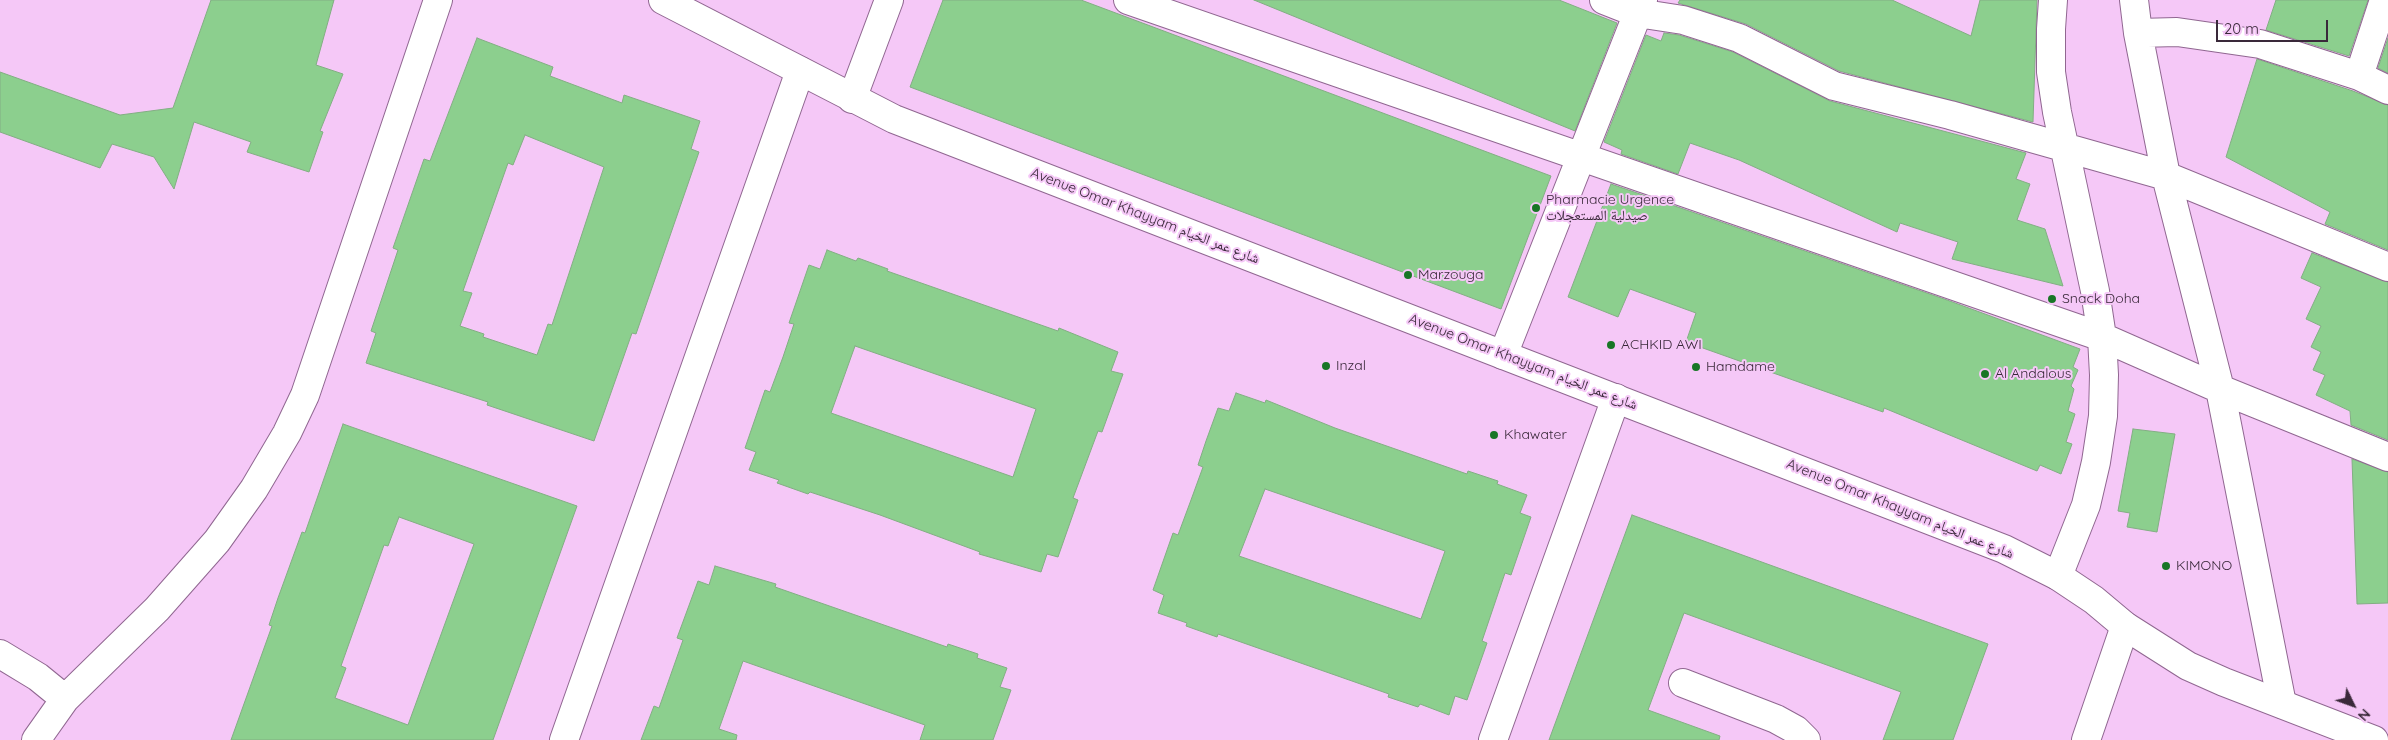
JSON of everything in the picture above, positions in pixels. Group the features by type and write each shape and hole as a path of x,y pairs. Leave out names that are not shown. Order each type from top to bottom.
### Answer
{"street":[{"path":"36,740 64,699 157,609 217,541 254,489 287,433 305,395 438,0"},
{"name":"Avenue Omar Khayyam شارع عمر الخيام","path":"664,0 852,99 903,123 2004,549 2058,576 2094,600 2125,626 2188,666 2374,740"},
{"path":"852,99 890,0"},
{"path":"1128,0 1167,6 1583,156 2102,337 2220,389 2388,457"},
{"path":"1604,0 1640,7 1739,38 1834,86 1950,115 2166,176 2388,267"},
{"path":"2053,0 2051,72 2064,147 2095,291 2102,337 2104,375 2103,416 2096,462 2086,504 2058,576"},
{"path":"2134,0 2138,33 2166,176 2220,389 2282,704"},
{"path":"2359,76 2384,0"},
{"path":"1503,355 1583,156 1640,7"},
{"path":"2138,33 2177,32 2260,44 2359,76 2388,90"},
{"path":"564,740 800,71"},
{"path":"1493,740 1616,398"},
{"path":"2086,740 2125,626"},
{"path":"0,654 38,677 64,699"},
{"path":"1683,683 1776,719 1796,730 1806,740"}],"building":[{"path":"211,0 334,0 316,65 343,74 320,131 323,132 309,172 247,152 251,142 194,122 174,189 154,157 112,144 100,168 0,132 0,72 120,115 173,108"},
{"path":"943,0 1081,0 1551,176 1501,309 910,87"},
{"path":"1254,0 1559,0 1617,23 1575,131"},
{"path":"1680,0 1892,0 1971,36 1980,0 2037,0 2033,122 1839,71 1746,24 1678,3"},
{"path":"2276,0 2368,0 2349,56 2266,30"},
{"path":"1664,33 1679,35 1733,52 1830,101 2026,153 2016,179 2030,184 2017,220 2045,229 2063,286 1952,259 1958,242 1900,223 1897,232 1739,160 1690,143 1678,174 1621,154 1622,150 1604,142 1646,35 1661,41"},
{"path":"477,38 553,67 550,76 622,103 624,95 700,121 691,149 699,152 636,334 632,333 594,441 487,405 488,402 366,363 376,333 371,331 398,250 393,248 424,159 430,161","holes":["525,135 604,167 552,325 548,324 537,355 483,337 484,334 460,326 472,293 463,291 508,163 513,165"]},
{"path":"2388,38 2388,73 2378,68"},
{"path":"2257,59 2353,91 2388,105 2388,250 2325,224 2330,212 2226,157"},
{"path":"1611,184 1947,300 2080,349 2073,367 2078,370 2071,386 2074,389 2068,411 2075,414 2066,442 2072,444 2061,474 2040,465 2037,471 1884,408 1883,412 1686,342 1696,313 1630,289 1618,317 1568,297"},
{"path":"827,250 856,261 858,258 888,269 887,271 1058,331 1059,328 1118,352 1111,371 1123,374 1102,432 1098,431 1073,498 1078,500 1058,557 1047,554 1041,572 979,554 980,552 880,515 810,492 808,494 777,483 779,480 749,470 756,452 745,448 765,390 770,392 783,357 794,324 789,323 809,265 820,269","holes":["855,346 1036,409 1013,477 831,413"]},
{"path":"2312,253 2388,282 2388,440 2351,425 2350,411 2316,395 2325,375 2313,370 2321,352 2311,347 2321,326 2306,319 2321,287 2301,278"},
{"path":"1236,393 1265,403 1266,400 1335,428 1467,474 1468,471 1498,481 1497,484 1527,495 1520,513 1531,517 1511,575 1505,573 1482,641 1487,643 1467,700 1455,696 1449,715 1420,704 1418,707 1388,697 1389,694 1218,634 1217,637 1186,626 1187,623 1158,613 1164,595 1153,590 1173,533 1178,535 1203,467 1198,465 1218,408 1229,411","holes":["1265,489 1445,551 1421,619 1239,556"]},
{"path":"343,424 577,506 493,740 231,740 272,626 269,625 278,598 302,532 305,533","holes":["399,517 474,544 408,725 335,698 346,668 341,666 384,545 388,546"]},
{"path":"2133,429 2175,434 2157,532 2127,527 2130,513 2118,511"},
{"path":"2352,459 2388,472 2388,603 2357,604"},
{"path":"1632,515 1988,644 1953,740 1883,740 1901,692 1684,613 1648,710 1720,736 1719,740 1549,740"},
{"path":"715,566 776,584 775,587 947,647 948,644 978,654 977,658 1007,668 1000,687 1011,690 993,740 920,740 925,725 743,661 719,729 737,735 736,740 641,740 654,706 659,708 683,640 677,638 698,581 709,585"}],"place":[{"name":"Pharmacie Urgence صيدلية المستعجلات","path":"1536,208"},
{"name":"Marzouga","path":"1408,275"},
{"name":"Snack Doha","path":"2052,299"},
{"name":"ACHKID AWI","path":"1611,345"},
{"name":"Inzal","path":"1326,366"},
{"name":"Hamdame","path":"1696,367"},
{"name":"Al Andalous","path":"1985,374"},
{"name":"Khawater","path":"1494,435"},
{"name":"KIMONO","path":"2166,566"}]}
